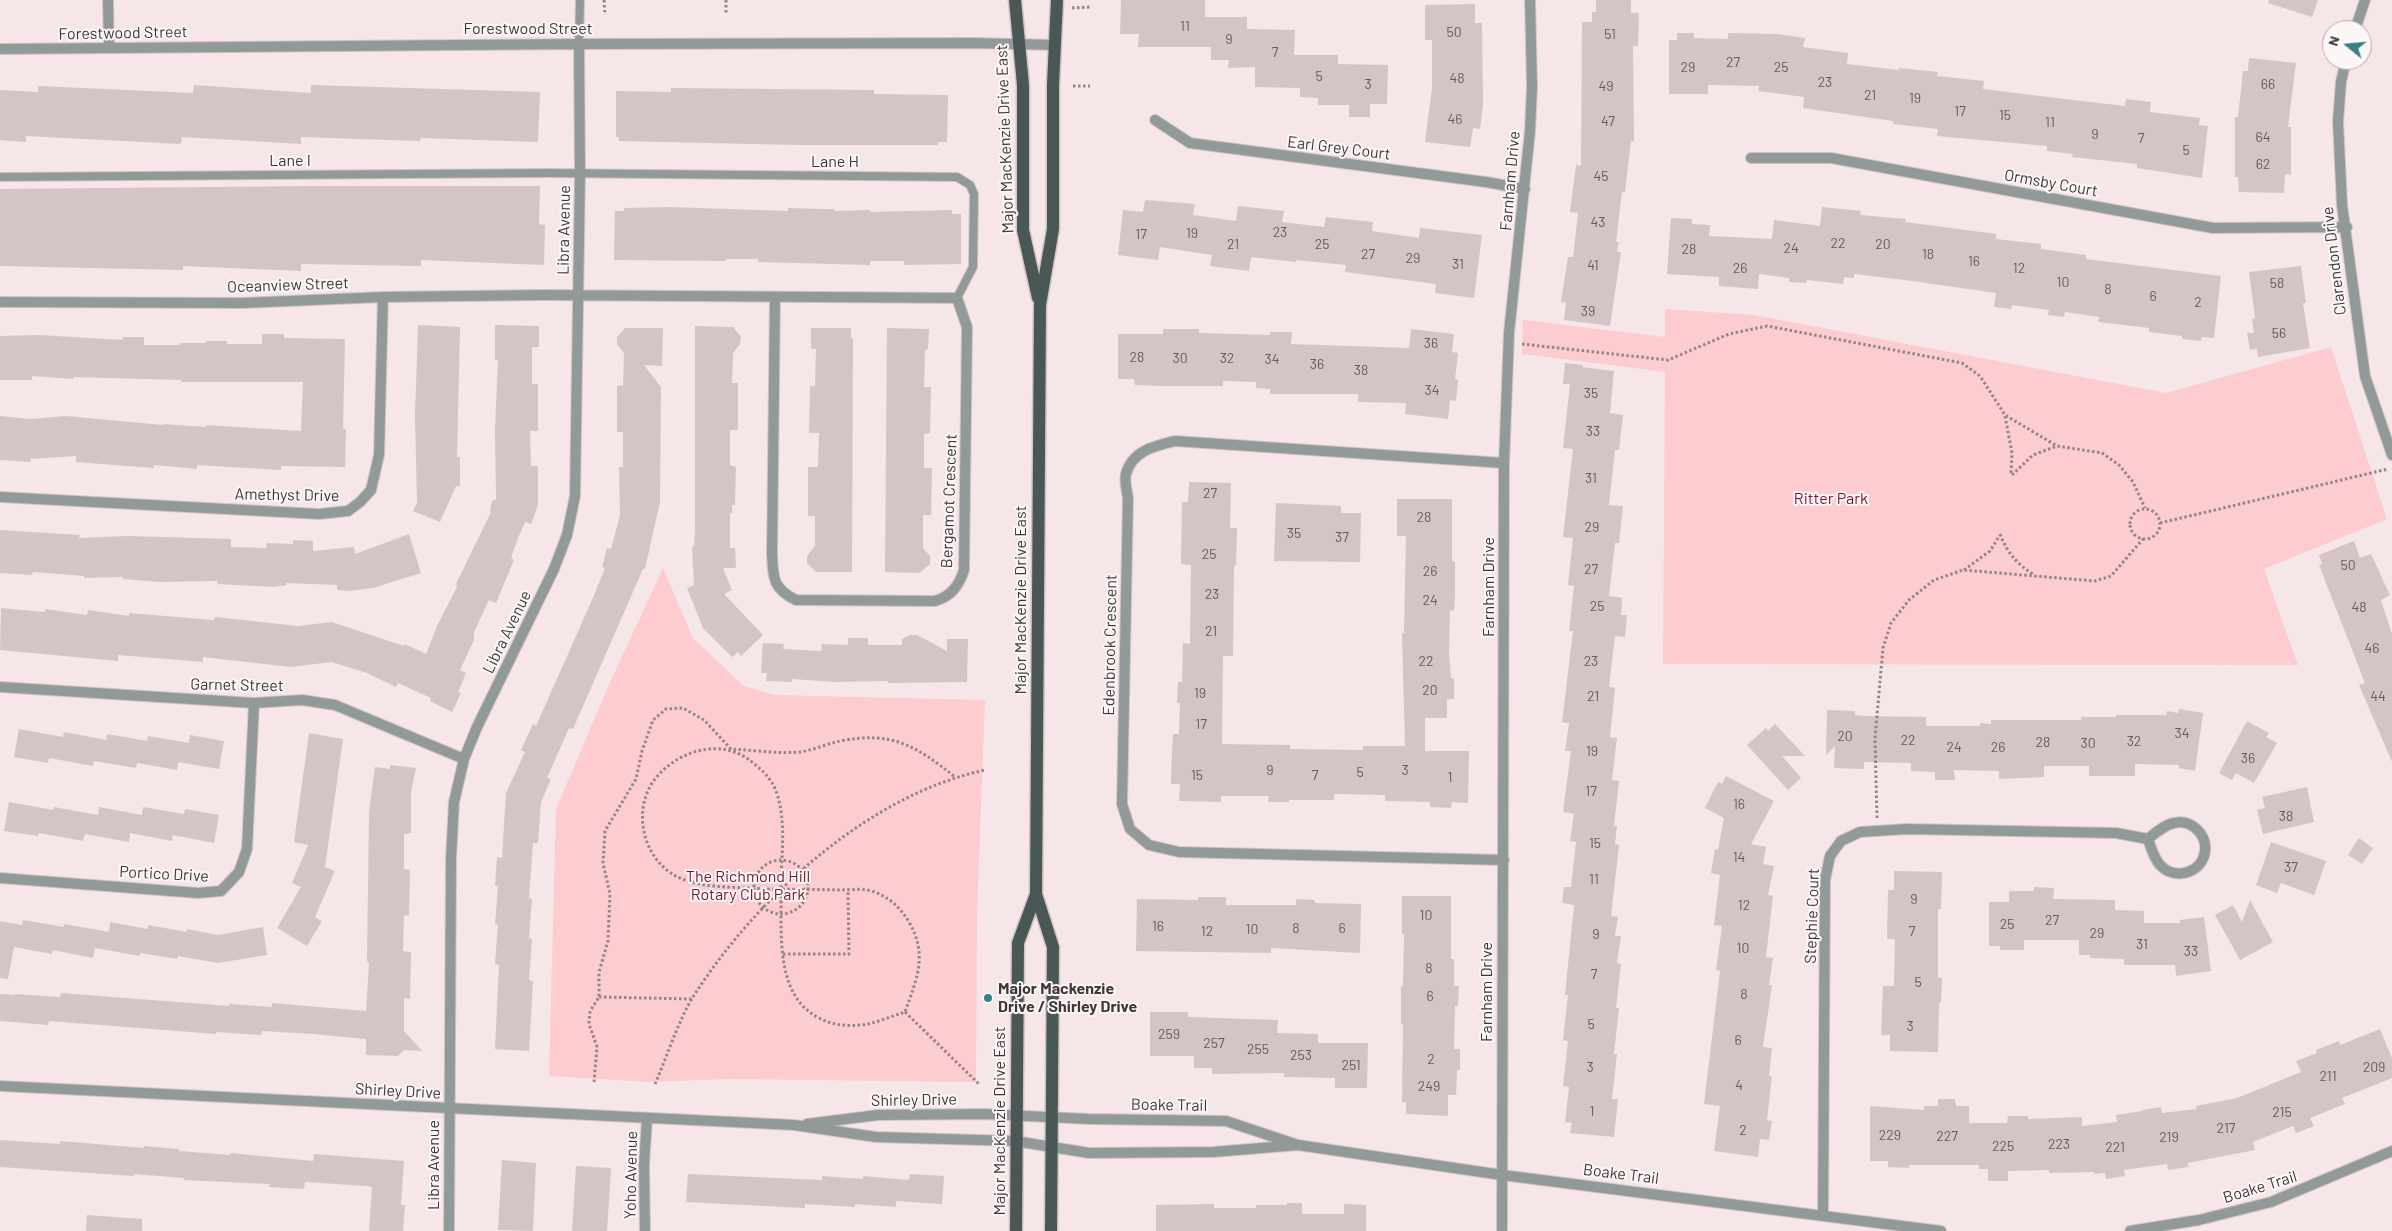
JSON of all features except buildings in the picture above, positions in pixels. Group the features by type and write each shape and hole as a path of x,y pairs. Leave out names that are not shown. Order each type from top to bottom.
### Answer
{"main road":[{"name":"Major MacKenzie Drive East","path":"1014,0 1023,85 1024,230 1040,305"},
{"name":"Major MacKenzie Drive East","path":"1051,1231 1053,947 1036,894 1040,305 1054,229 1053,85 1057,0"},
{"name":"Major MacKenzie Drive East","path":"1016,1231 1018,943 1036,894"}],"street":[{"path":"108,0 109,48"},
{"name":"Farnham Drive","path":"1502,1231 1504,463 1509,332 1525,189 1532,86 1530,0"},
{"path":"2358,20 2365,0"},
{"name":"Forestwood Street","path":"0,50 580,44 1018,44 1056,46"},
{"name":"Libra Avenue","path":"449,1231 451,859 454,802 464,758 477,727 554,569 567,536 576,496 580,44"},
{"name":"Clarendon Drive","path":"2344,70 2338,121 2342,205 2354,303 2365,376 2392,455"},
{"name":"Earl Grey Court","path":"1155,120 1190,143 1486,182 1525,189"},
{"name":"Ormsby Court","path":"1751,158 1831,158 2213,228 2346,227"},
{"path":"578,295 957,298"},
{"name":"Oceanview Street","path":"0,302 243,303 383,297 578,295"},
{"name":"Amethyst Drive","path":"0,497 319,514 348,510 360,502 371,490 379,455 383,297"},
{"name":"Bergamot Crescent","path":"775,297 773,575 777,587 785,595 796,600 935,601 945,598 952,593 961,578 964,561 967,327 957,298"},
{"name":"Edenbrook Crescent","path":"1504,463 1174,441 1154,446 1135,456 1126,475 1128,498 1122,804 1130,829 1149,845 1179,852 1504,860"},
{"name":"Garnet Street","path":"0,687 254,703 302,700 335,705 464,758"},
{"name":"Portico Drive","path":"0,878 198,893 221,891 239,872 247,849 254,703"},
{"path":"2172,823 2190,824 2202,835 2205,852 2197,867 2182,874 2174,873 2160,865 2148,839 2172,823"},
{"name":"Stephie Court","path":"1823,1216 1825,880 1830,856 1841,841 1860,832 1907,829 2116,833 2148,839"},
{"name":"Shirley Drive","path":"0,1086 794,1125 876,1137 1034,1143"},
{"name":"Shirley Drive","path":"794,1125 878,1115 1035,1116"},
{"name":"Boake Trail","path":"1035,1116 1226,1121 1298,1145 1502,1175 1941,1231"},
{"name":"Yoho Avenue","path":"645,1231 644,1165 647,1119"},
{"name":"Boake Trail","path":"1034,1143 1089,1153 1213,1152 1298,1145"},
{"name":"Boake Trail","path":"2130,1231 2199,1220 2271,1202 2392,1151"}],"lane":[{"path":"580,0 580,44"},
{"name":"Lane I","path":"0,177 580,174"},
{"name":"Lane H","path":"580,174 957,177 970,184 974,194 973,267 957,298"}],"path":[{"path":"604,0 605,15"},
{"path":"726,0 726,14"},
{"path":"1071,8 1091,7"},
{"path":"1073,86 1090,86"},
{"path":"1522,344 1668,360 1729,334 1767,326 1962,363 1980,376 2005,415 2012,453 2011,476 2033,455 2057,446"},
{"path":"1963,570 2095,581 2111,576 2143,539 2154,536 2160,523 2156,513 2145,508 2133,482 2119,465 2102,453 2057,446 2005,415"},
{"path":"2160,523 2392,469"},
{"path":"2143,539 2132,534 2129,520 2134,512 2145,508"},
{"path":"1877,831 1875,738 1883,648 1892,623 1909,600 1934,580 1963,570 1990,551 2000,534 2007,552 2017,564 2036,576"},
{"path":"594,1082 597,1047 589,1024 590,1011 598,997 598,972 608,941 610,894 603,864 605,831 636,779 642,751 654,720 666,709 683,708 704,720 731,749 761,769 770,779 776,791 782,822 783,954 785,972 794,997 808,1012 821,1020 836,1025 870,1024 905,1012"},
{"path":"905,1012 918,976 921,954 916,934 902,910 889,899 866,890 754,889 692,882 675,876 662,866 650,852 644,833 642,814 647,795 655,780 667,767 685,756 706,749 800,752 840,741 875,736 901,742 930,757 955,777"},
{"path":"655,1084 692,999 733,941 781,888 843,837 901,802 955,777 986,770"},
{"path":"781,860 796,863 802,869 808,878 808,889 803,904 797,910 782,914 771,913 763,908 758,901 754,889 756,875 761,868 769,862 781,860"},
{"path":"783,954 849,954 848,890"},
{"path":"598,997 692,999"},
{"path":"905,1012 978,1084"}],"green space":[{"name":"Ritter Park","path":"1665,309 1754,315 2166,393 2331,347 2387,519 2264,569 2298,665 1663,664 1665,372 1522,354 1523,320 1665,337"},
{"name":"The Richmond Hill Rotary Club Park","path":"663,568 693,638 744,686 775,695 985,700 977,916 976,1082 728,1079 649,1082 549,1076 556,809 607,689"}],"place":[{"name":"Major Mackenzie Drive / Shirley Drive","path":"988,998"}]}
